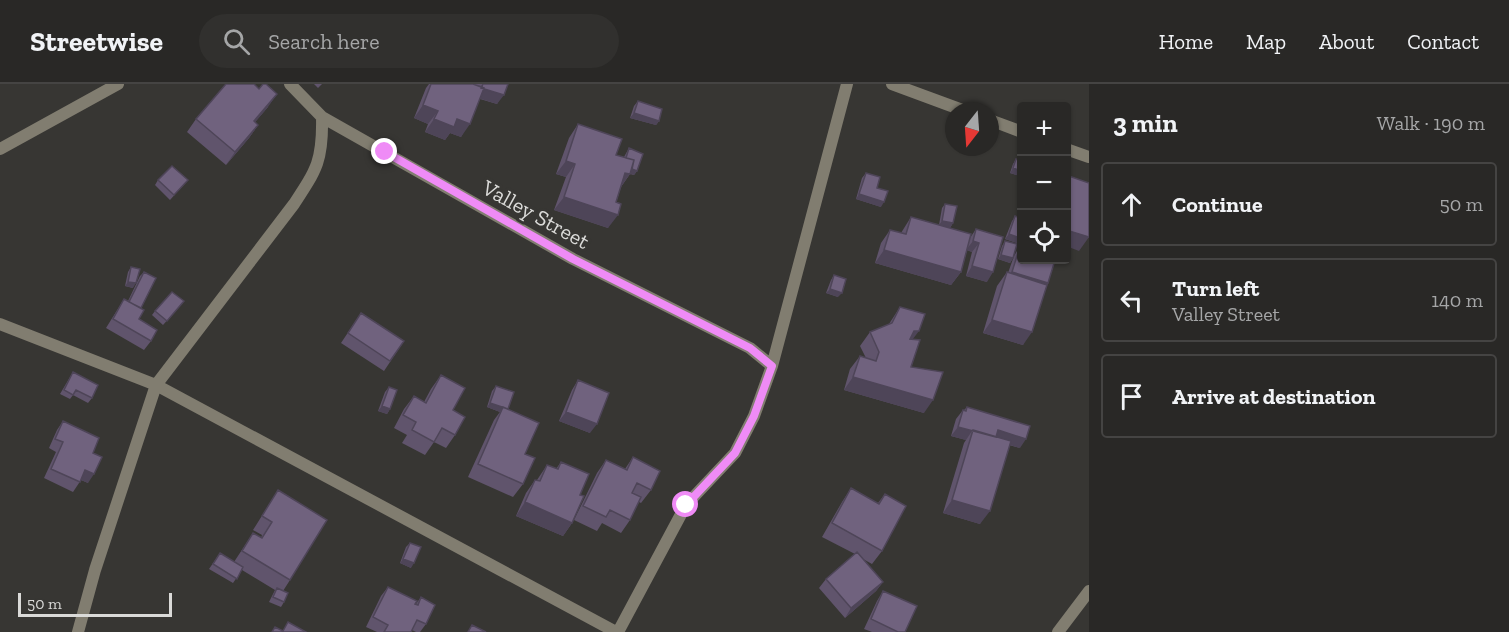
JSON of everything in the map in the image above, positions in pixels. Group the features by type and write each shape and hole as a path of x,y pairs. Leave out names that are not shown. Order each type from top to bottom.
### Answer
{"street":[{"path":"0,149 118,84"},
{"name":"Valley Street","path":"290,84 322,117 573,259 750,348 772,366"},
{"path":"0,324 156,385 617,632 686,505 735,453 754,416 772,366 847,84"},
{"path":"892,84 945,104"},
{"path":"78,632 88,592 156,385 294,204 309,181 319,162 323,143 322,117"},
{"path":"999,123 1017,130"},
{"path":"1071,150 1089,157"},
{"path":"1058,632 1089,591"}],"building":[{"path":"226,84 254,84 259,89 266,84 277,94 254,121 258,125 235,152 196,119"},
{"path":"431,84 473,84 484,88 470,124 457,119 454,127 434,119 438,111 423,105"},
{"path":"483,84 508,84 504,95 481,88"},
{"path":"638,101 662,109 659,121 634,113"},
{"path":"578,124 622,139 616,155 634,160 630,174 625,173 616,202 621,204 618,215 564,197 575,164 566,161"},
{"path":"629,148 643,154 637,171 632,169 634,160 626,158"},
{"path":"1016,159 1017,159 1017,169 1013,168"},
{"path":"172,166 188,180 174,195 158,180"},
{"path":"866,173 880,177 877,188 888,191 884,202 859,194"},
{"path":"1071,177 1089,183 1089,237 1071,232"},
{"path":"945,204 957,206 953,223 942,221"},
{"path":"1015,216 1017,217 1017,237 1009,234"},
{"path":"911,217 971,234 961,272 884,250 890,230 906,234"},
{"path":"976,229 1003,237 993,272 972,266 979,243 973,241"},
{"path":"1005,241 1017,244 1013,258 1001,255"},
{"path":"1017,256 1017,264 1054,264 1048,283 1012,272"},
{"path":"131,267 140,269 136,283 128,282"},
{"path":"144,272 156,278 141,308 129,302"},
{"path":"1007,272 1047,285 1032,332 992,320"},
{"path":"834,275 846,279 842,293 830,289"},
{"path":"172,292 184,301 167,321 155,311"},
{"path":"124,299 144,310 139,319 157,330 151,341 113,319"},
{"path":"900,307 925,314 919,331 914,331 910,339 920,340 911,367 943,372 933,400 853,377 860,356 876,361 879,352 870,332 892,323"},
{"path":"361,313 404,341 390,361 348,333"},
{"path":"73,372 98,385 92,398 76,390 73,395 64,390"},
{"path":"441,375 465,388 453,410 465,417 455,435 442,428 434,442 412,430 416,422 403,415 414,396 426,403"},
{"path":"578,380 609,393 597,424 566,412"},
{"path":"496,386 514,392 508,409 490,403"},
{"path":"389,387 397,390 390,409 382,406"},
{"path":"503,407 539,423 525,454 535,458 523,484 478,464"},
{"path":"967,407 1030,426 1026,439 998,430 996,437 958,427 963,410 966,411"},
{"path":"63,421 99,438 93,453 102,457 94,474 85,470 80,482 51,469 63,442 55,439"},
{"path":"973,430 1011,441 990,511 952,500"},
{"path":"633,457 660,471 651,490 637,483 632,493 641,497 630,520 610,510 606,517 583,506 606,460 627,470"},
{"path":"561,462 589,474 580,495 584,496 572,523 525,502 535,480 540,481 547,465 558,469"},
{"path":"851,488 879,504 885,494 906,506 882,551 832,523"},
{"path":"278,490 327,520 290,580 242,551 253,533 262,538 272,522 262,516"},
{"path":"410,543 421,547 414,563 403,559"},
{"path":"857,552 883,582 851,608 826,579"},
{"path":"220,553 243,567 237,579 213,564"},
{"path":"388,587 417,601 415,604 418,605 421,597 435,605 426,624 417,620 411,632 384,632 388,625 373,617"},
{"path":"277,588 288,593 284,602 273,597"},
{"path":"883,591 917,606 905,632 898,632 871,619"},
{"path":"288,622 306,632 272,632 275,627 283,631"},
{"path":"472,625 486,632 468,632"}],"route":[{"path":"385,152 573,259 750,348 772,366 754,416 735,453 686,505"}]}
